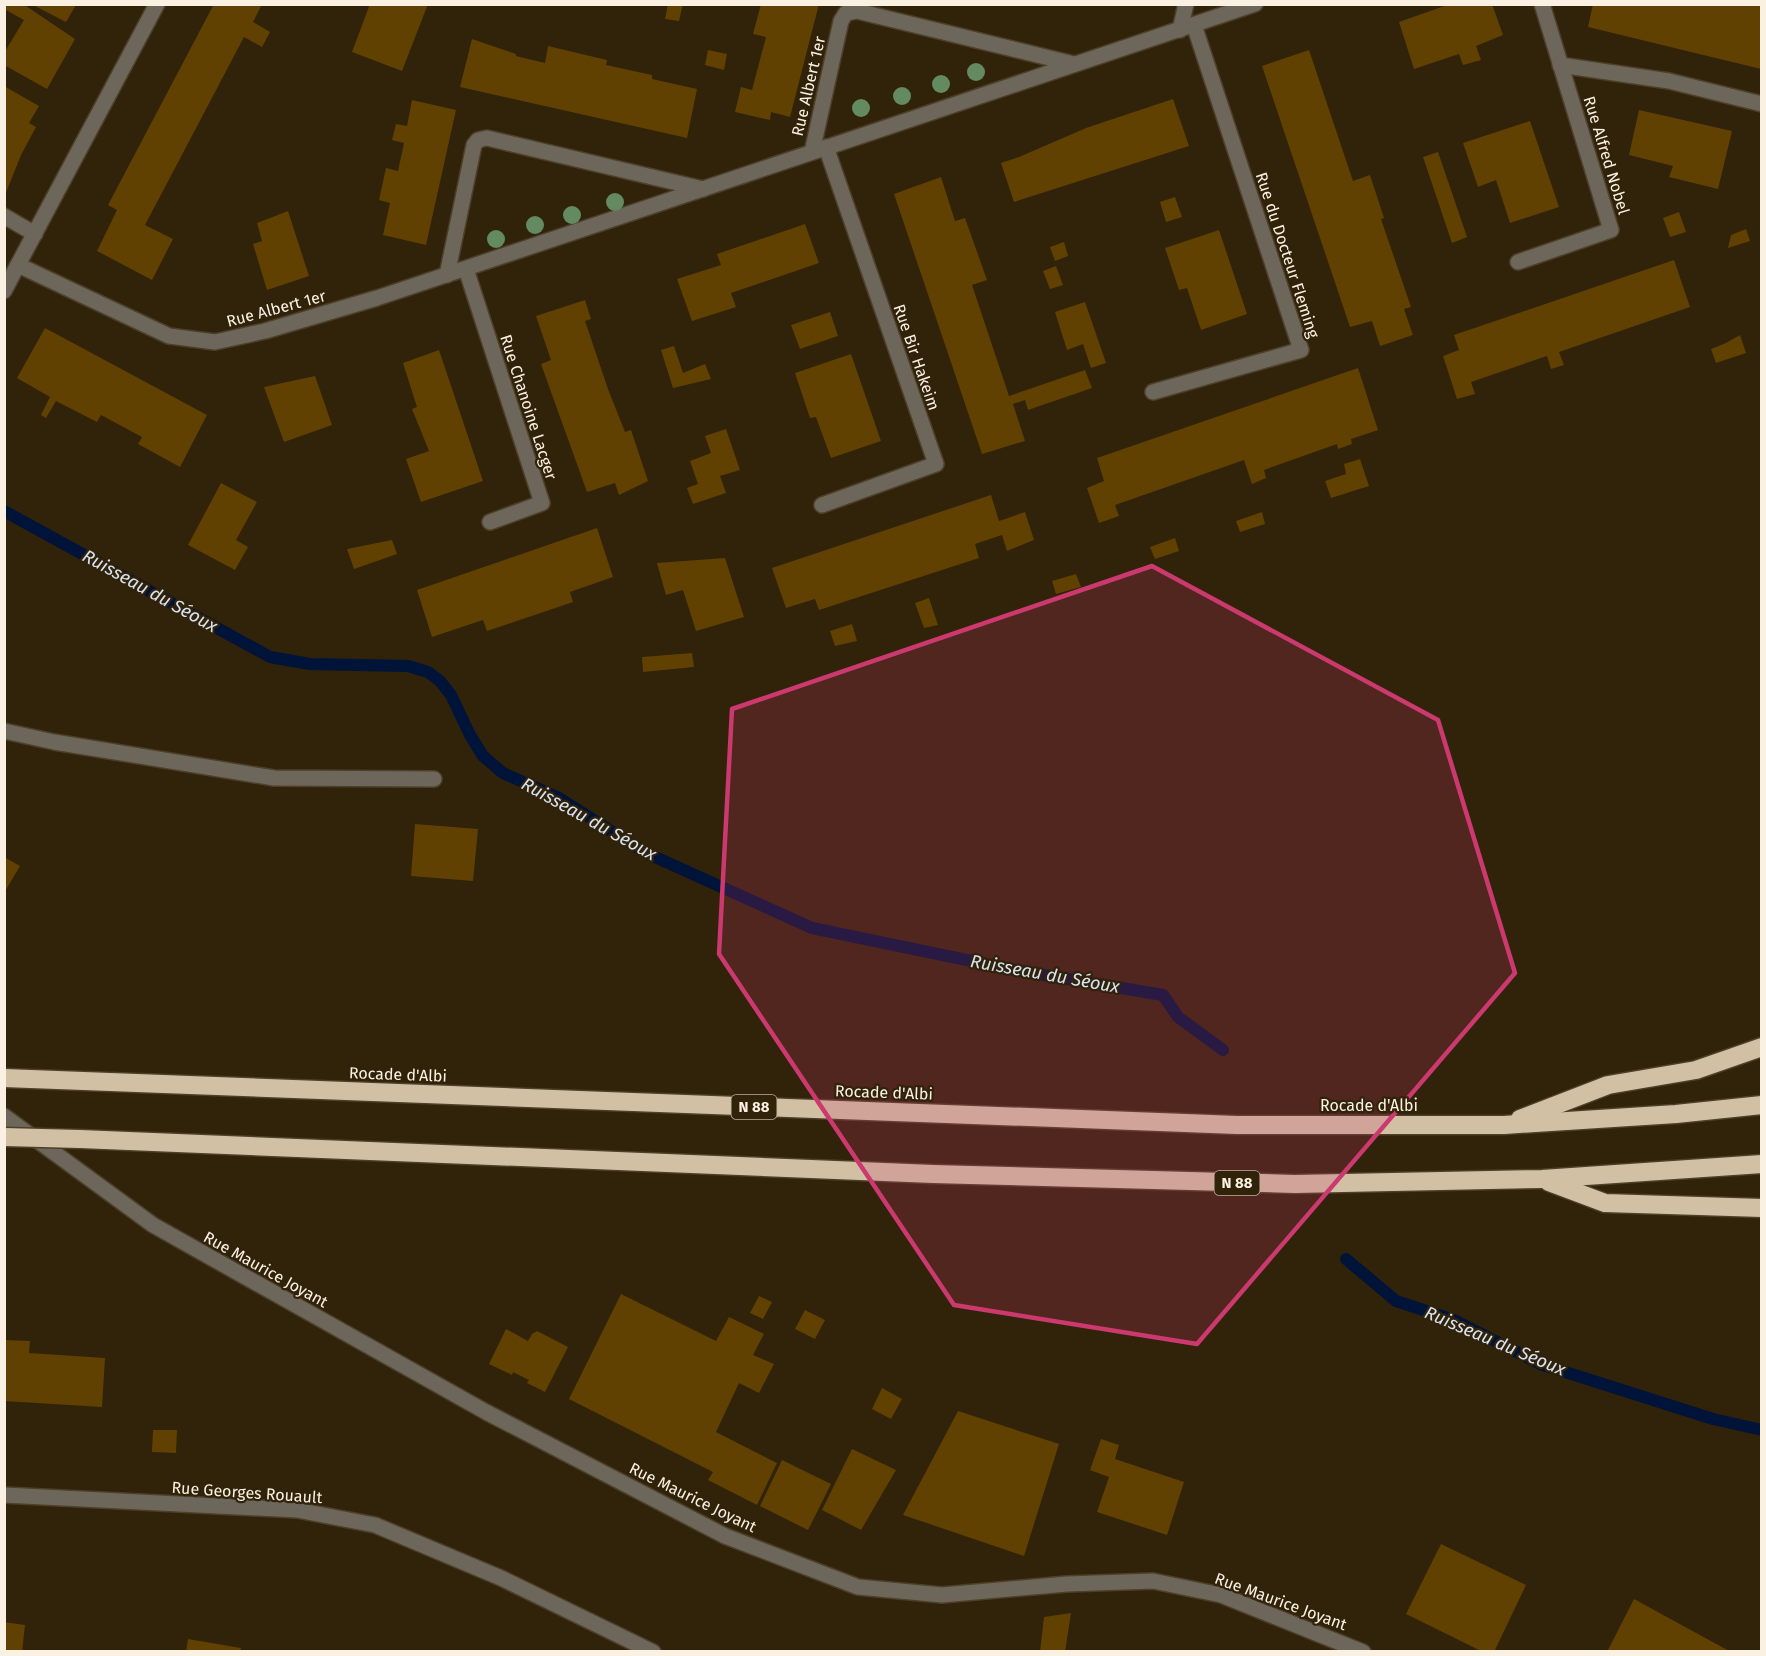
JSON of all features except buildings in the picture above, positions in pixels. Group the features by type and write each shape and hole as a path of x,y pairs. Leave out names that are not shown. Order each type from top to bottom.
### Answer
{"highway":[{"path":"1504,1125 1608,1085 1696,1070 1761,1047"},
{"name":"Rocade d'Albi","path":"4,1078 1237,1125 1504,1125 1676,1114 1761,1105"},
{"name":"N 88","path":"4,1137 933,1174 1307,1184 1542,1179 1761,1164"},
{"path":"1542,1179 1605,1203 1761,1208"}],"street":[{"path":"4,291 157,4"},
{"path":"1186,4 1187,28"},
{"name":"Rue Albert 1er","path":"18,265 169,336 215,342 265,331 447,276 1255,4"},
{"name":"Rue Alfred Nobel","path":"1518,261 1611,230 1542,4"},
{"name":"Rue Albert 1er","path":"819,149 841,21 846,13 857,11 1075,65"},
{"name":"Rue du Docteur Fleming","path":"1153,392 1301,350 1187,28"},
{"name":"Rue Alfred Nobel","path":"1560,65 1669,81 1761,104"},
{"path":"447,276 474,145 478,140 487,138 703,189"},
{"name":"Rue Bir Hakeim","path":"819,149 936,464 822,506"},
{"path":"4,216 34,234"},
{"name":"Rue Chanoine Lacger","path":"466,269 542,503 490,522"},
{"path":"4,731 54,742 274,778 434,779"},
{"name":"Rue Maurice Joyant","path":"4,1116 153,1225 486,1413 725,1536 858,1587 942,1595 1067,1584 1153,1581 1221,1595 1363,1652"},
{"name":"Rue Georges Rouault","path":"4,1495 297,1510 375,1525 501,1578 642,1649"}],"highlighted area":[{"path":"1152,566 1438,720 1515,973 1197,1344 954,1305 719,954 732,709"}],"waterway":[{"name":"Ruisseau du Séoux","path":"4,511 270,657 310,664 408,666 428,672 440,681 451,695 483,756 503,773 559,798 644,852 812,928 1020,971 1163,995 1178,1017 1223,1050"},
{"name":"Ruisseau du Séoux","path":"1346,1259 1396,1301 1454,1320 1540,1364 1713,1419 1762,1430"}]}
